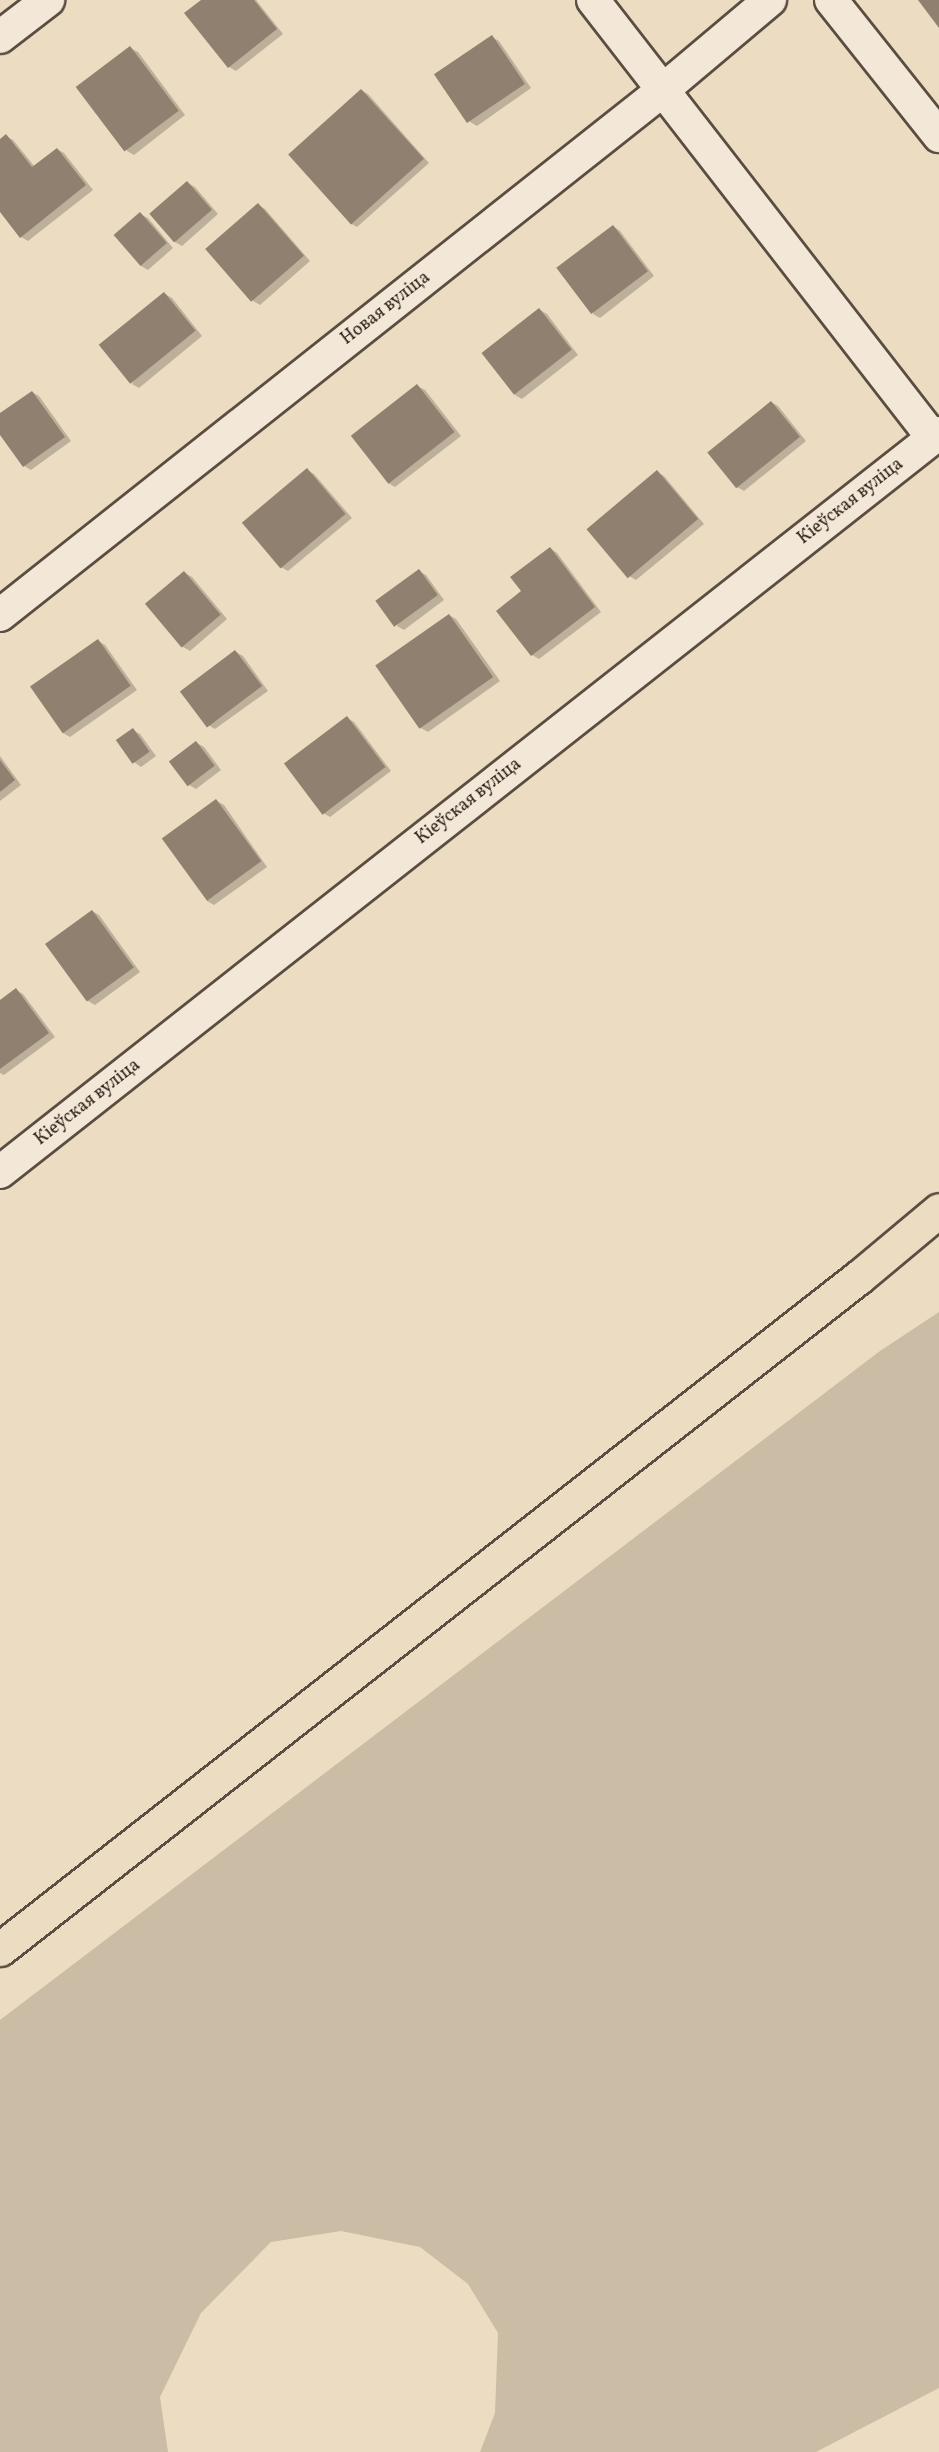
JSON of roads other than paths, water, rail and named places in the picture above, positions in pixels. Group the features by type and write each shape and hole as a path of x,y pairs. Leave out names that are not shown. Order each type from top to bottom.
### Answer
{"main road":[{"path":"0,1949 859,1277 939,1210"}],"street":[{"path":"0,37 48,0"},
{"path":"593,0 936,435"},
{"name":"Новая вуліца","path":"0,615 663,90 770,0"},
{"path":"831,0 939,136"},
{"name":"Кіеўская вуліца","path":"0,1172 936,435"}]}
